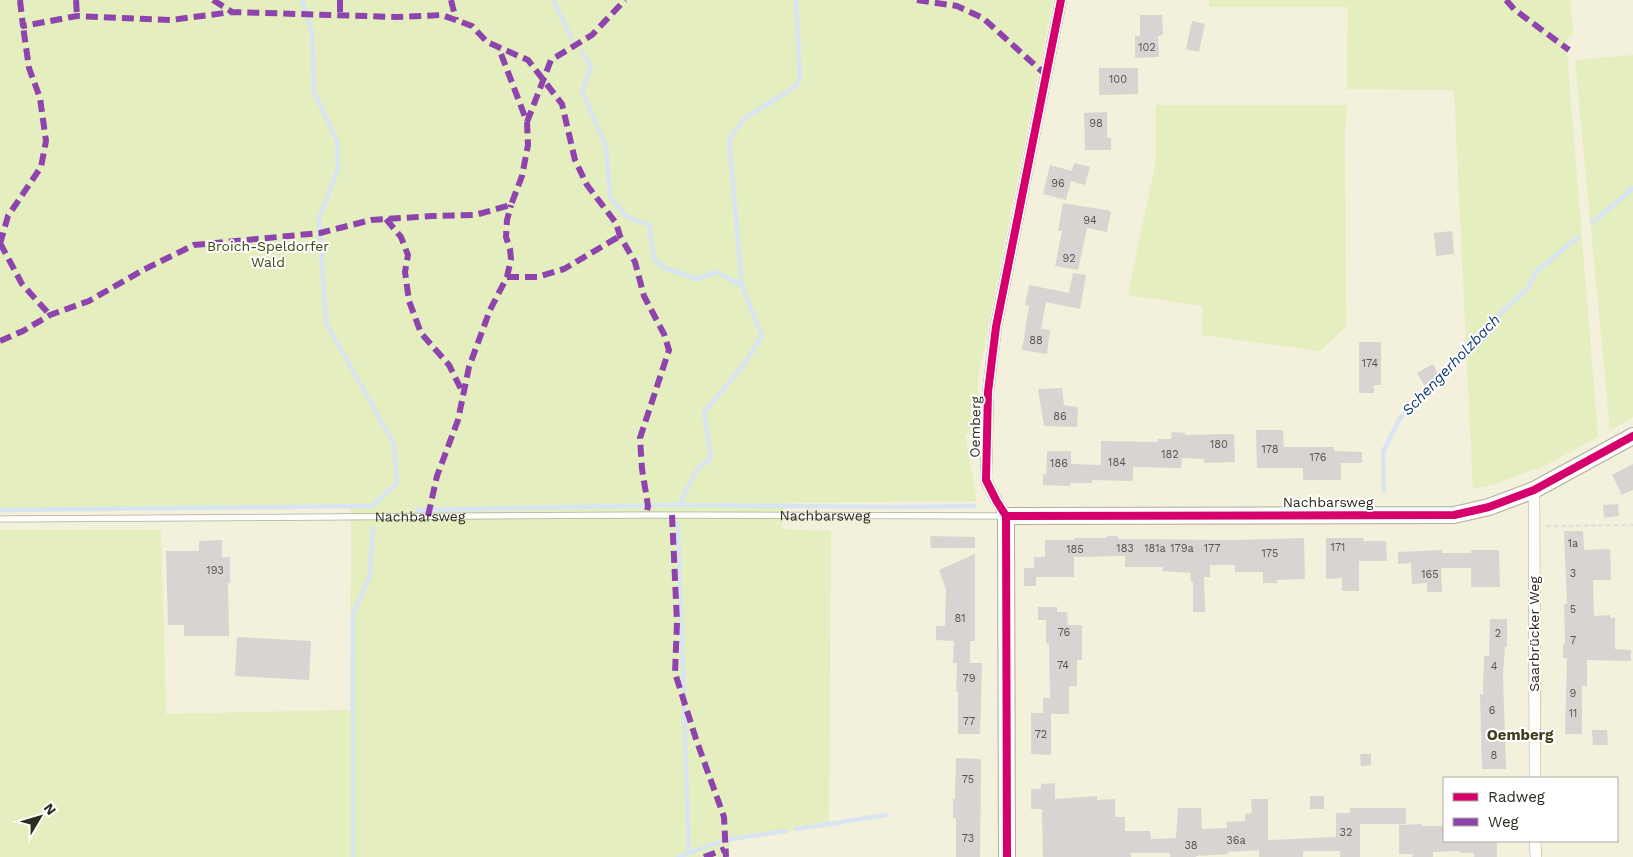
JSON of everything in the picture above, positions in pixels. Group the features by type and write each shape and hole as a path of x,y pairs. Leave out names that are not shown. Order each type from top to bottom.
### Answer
{"street":[{"name":"Oemberg","path":"1006,516 986,480 988,392 996,327 1061,0"},
{"name":"Nachbarsweg","path":"1006,516 1454,515 1489,507 1534,490 1633,436"},
{"name":"Saarbrücker Weg","path":"1534,490 1533,665 1535,777"},
{"path":"1006,516 1007,857"},
{"path":"1535,842 1536,857"}],"lane":[{"name":"Nachbarsweg","path":"0,519 646,515 1006,516"}],"path":[{"path":"1534,527 1633,525"}],"green space":[{"name":"Broich-Speldorfer Wald","path":"0,0 1053,0 978,379 979,433 965,434 977,501 783,503 782,529 831,531 829,825 729,841 730,857 0,857 0,530 161,530 166,714 350,710 351,527 350,507 0,510"},
{"path":"1209,0 1570,0 1573,35 1566,40 1598,437 1544,466 1495,484 1473,489 1454,90 1347,89 1348,7 1209,7"},
{"path":"1633,55 1633,417 1610,430 1575,60"},
{"path":"1156,105 1347,105 1345,133 1346,326 1320,351 1202,335 1203,306 1128,295 1156,160"}],"building":[{"path":"1140,15 1162,15 1163,35 1158,36 1159,57 1135,58 1135,36 1140,36"},
{"path":"1192,21 1205,24 1199,52 1186,49"},
{"path":"1099,68 1138,68 1138,94 1099,95"},
{"path":"1107,112 1107,138 1111,138 1111,150 1085,150 1084,113"},
{"path":"1074,163 1090,167 1085,185 1071,181 1066,200 1043,194 1050,165 1072,171"},
{"path":"1063,203 1111,211 1107,232 1087,228 1078,270 1055,266 1062,231 1058,231"},
{"path":"1452,231 1454,254 1436,256 1434,233"},
{"path":"1073,273 1086,275 1080,309 1046,302 1041,329 1050,330 1047,354 1022,350 1029,306 1025,305 1029,285 1069,293"},
{"path":"1359,342 1381,342 1381,385 1374,385 1374,393 1359,393"},
{"path":"1433,364 1439,377 1424,385 1417,373"},
{"path":"1062,388 1064,405 1078,407 1077,427 1044,426 1038,389"},
{"path":"1256,430 1283,430 1284,447 1334,447 1334,451 1362,452 1362,463 1341,463 1341,480 1303,480 1303,468 1257,468"},
{"path":"1172,432 1185,433 1185,435 1234,434 1235,462 1204,463 1204,459 1182,458 1181,468 1133,467 1133,481 1092,480 1092,483 1070,483 1070,486 1043,485 1043,474 1046,474 1047,451 1071,451 1071,464 1101,465 1101,441 1158,442 1158,439 1171,439"},
{"path":"1633,464 1633,490 1622,495 1612,475"},
{"path":"1618,504 1619,516 1604,518 1603,505"},
{"path":"1564,531 1583,531 1584,550 1610,549 1611,580 1593,580 1594,616 1610,615 1610,618 1615,618 1615,649 1631,650 1631,661 1587,660 1587,686 1582,686 1582,734 1565,734 1567,658 1563,658 1563,644 1565,643 1564,604 1567,604"},
{"path":"930,536 975,537 975,548 931,548"},
{"path":"1107,536 1118,536 1118,539 1235,540 1304,538 1305,579 1277,580 1277,583 1263,583 1263,572 1235,572 1235,565 1210,565 1210,577 1204,577 1205,612 1193,612 1193,582 1191,582 1190,573 1162,571 1163,567 1125,567 1125,556 1074,557 1074,577 1036,577 1036,586 1024,586 1024,568 1034,568 1034,557 1045,557 1045,540 1107,538"},
{"path":"1326,538 1364,538 1363,541 1386,541 1387,561 1359,561 1359,591 1342,591 1342,578 1326,579"},
{"path":"222,540 222,557 230,557 230,583 228,583 229,636 184,636 184,625 168,625 166,551 199,551 199,541"},
{"path":"1442,550 1442,553 1471,553 1471,550 1499,550 1500,587 1471,587 1471,568 1441,568 1442,592 1427,592 1427,583 1412,584 1411,563 1398,564 1398,552"},
{"path":"975,554 975,641 970,641 970,663 982,663 980,734 958,734 957,663 953,663 954,641 936,640 936,626 945,626 946,589 939,570"},
{"path":"1038,607 1057,607 1057,612 1067,612 1068,625 1082,625 1082,660 1077,660 1077,686 1069,686 1069,714 1051,714 1051,755 1031,754 1031,713 1043,713 1043,698 1050,698 1049,644 1046,643 1046,620 1038,620"},
{"path":"1490,619 1507,619 1507,647 1505,647 1503,676 1506,769 1482,769 1480,694 1483,694 1484,656 1489,656"},
{"path":"237,637 311,641 309,680 235,676"},
{"path":"1592,730 1607,730 1608,745 1593,745"},
{"path":"1360,754 1371,754 1371,765 1361,766"},
{"path":"956,758 981,759 980,857 956,857 956,818 953,818 953,799 955,799"},
{"path":"1055,783 1055,799 1097,796 1097,800 1115,799 1115,817 1125,817 1125,831 1150,831 1151,839 1176,838 1178,808 1201,808 1202,829 1227,828 1227,822 1245,821 1245,814 1252,813 1251,799 1268,799 1268,840 1336,837 1336,813 1350,813 1350,808 1406,808 1406,824 1360,824 1360,857 1340,857 1340,851 1303,851 1303,857 1259,857 1259,850 1196,857 1170,857 1170,853 1131,853 1131,857 1043,857 1042,809 1031,809 1031,789 1041,789 1041,784"},
{"path":"1310,796 1324,796 1324,809 1310,809"},
{"path":"1422,824 1422,826 1443,826 1443,842 1497,842 1497,857 1474,857 1474,853 1460,853 1460,851 1433,852 1433,857 1412,857 1413,854 1399,854 1399,825"}],"waterway":[{"path":"0,510 372,506 397,483 394,444 326,323 319,218 338,169 337,141 314,92 312,32 302,0"},
{"path":"553,0 572,39"},
{"path":"679,505 697,469 711,458 704,412 742,367 762,336 742,286 729,139 745,118 795,87 800,79 796,0"},
{"path":"582,52 591,66 582,91 606,146 610,197 627,217 649,225 654,259 665,268 697,279 717,272 742,286"},
{"name":"Schengerholzbach","path":"1592,223 1633,188"},
{"name":"Schengerholzbach","path":"1384,491 1383,452 1400,418 1435,386 1466,345 1527,289 1536,272 1578,237"},
{"path":"417,510 679,505 974,506"},
{"path":"678,523 689,853"},
{"path":"353,857 353,614 370,576 373,528"},
{"name":"Schengerholzbach","path":"796,829 886,815"},
{"name":"Schengerholzbach","path":"678,857 725,840 786,831"}],"marked path":[{"path":"20,0 23,26 77,16 171,20 232,12 397,17 442,15 472,26 487,42 528,60 562,104 575,160 587,185 616,223 620,236 635,262 644,296 664,334 669,350 640,438 642,469 648,506 646,515"},
{"path":"76,0 77,16"},
{"path":"213,0 232,12"},
{"path":"340,0 340,15"},
{"path":"451,0 456,20"},
{"path":"527,122 551,60 592,35 625,0"},
{"path":"917,0 957,6 983,18 1047,76"},
{"path":"1506,0 1515,10 1569,50"},
{"path":"0,244 8,216 41,167 46,141 40,98 29,68 23,26"},
{"path":"0,341 23,331 50,315 89,301 143,270 194,245 320,233 371,220 475,215 511,205 522,176 528,145 527,122 498,46"},
{"path":"428,516 437,476 458,420 469,367 490,310 507,277 511,259 506,237 507,220 511,205"},
{"path":"386,219 401,237 408,255 405,272 409,301 421,333 449,365 463,393"},
{"path":"507,277 537,277 564,269 620,236"},
{"path":"0,243 22,284 50,315"},
{"path":"672,515 677,622 675,673 724,817 726,857"},
{"path":"704,857 725,849"}],"cycle path":[{"path":"1007,857 1006,516 986,480 988,392 996,327 1061,0"},
{"path":"1006,516 1454,515 1489,507 1534,490 1633,436"}],"district":[{"name":"Oemberg","path":"1520,735"}]}
